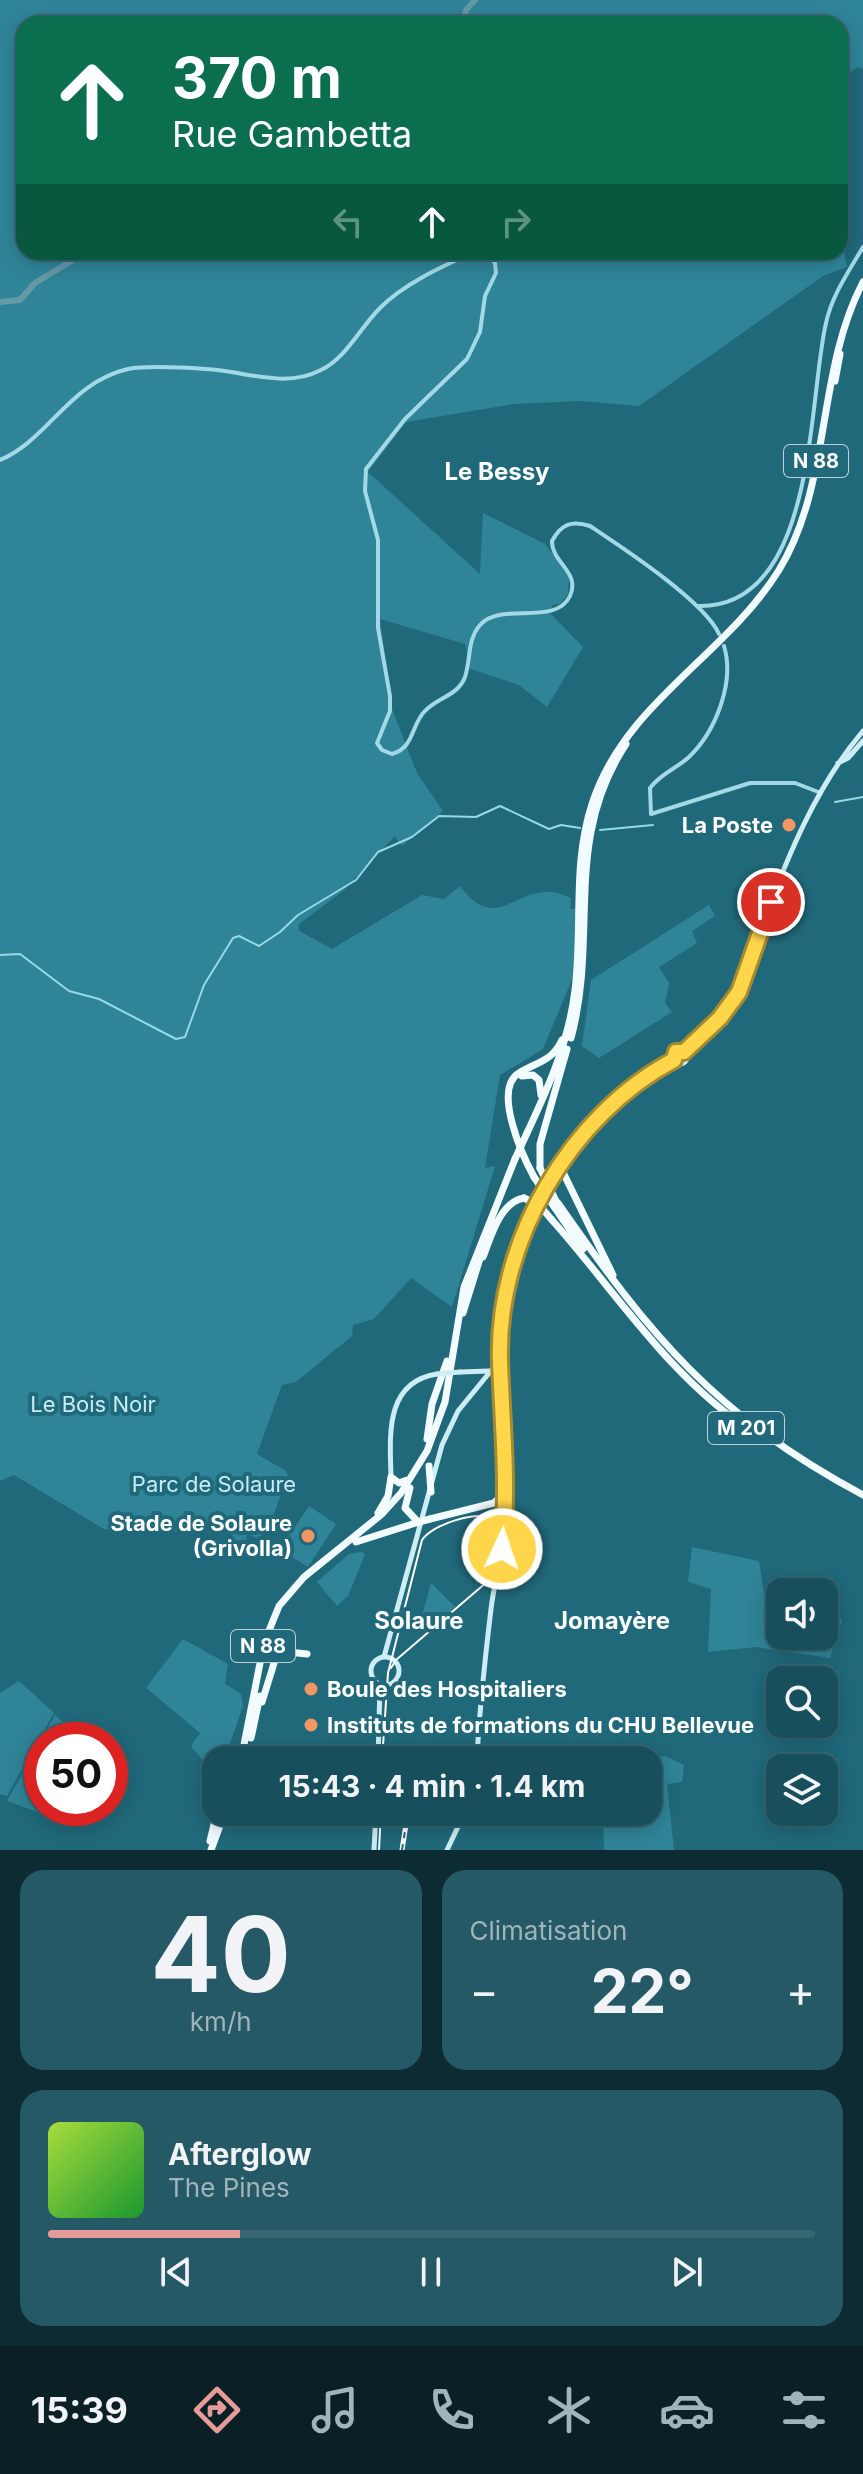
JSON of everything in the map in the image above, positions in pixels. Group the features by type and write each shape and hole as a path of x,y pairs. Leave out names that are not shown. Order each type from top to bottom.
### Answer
{"highway":[{"name":"N 88","path":"529,1136 563,1051 571,1020 576,988 586,824 608,770 643,714 754,605 789,551 808,500 843,329 863,282"},
{"name":"N 88","path":"608,770 646,718 751,615 791,557 816,489 842,348 863,292"},
{"name":"N 88","path":"246,1746 264,1643 279,1606 304,1577 372,1523 412,1476 441,1415 468,1277 567,1049 582,987 580,902"},
{"path":"537,1172 513,1126 509,1093 513,1077 550,1058 571,1020"},
{"path":"537,1172 540,1144 567,1049"},
{"path":"533,1121 542,1087 536,1077 525,1074 514,1083 513,1106 523,1147 556,1204"},
{"name":"N 88","path":"253,1731 268,1643 279,1615 299,1588 388,1515 410,1488 431,1453 444,1419 469,1292 487,1236 517,1162"},
{"path":"560,1166 603,1259 646,1329"},
{"path":"469,1292 505,1209 512,1201 524,1198 540,1206 604,1281"},
{"name":"M 201","path":"556,1204 646,1329"},
{"name":"M 201","path":"556,1204 604,1281 688,1379 738,1423 862,1495"},
{"path":"427,1439 432,1404 452,1347"},
{"path":"429,1466 431,1492"},
{"path":"372,1523 385,1502 391,1477 399,1483 412,1476"},
{"path":"410,1488 405,1508 418,1522"},
{"path":"356,1542 503,1497"},
{"name":"N 88","path":"248,1746 275,1660 288,1652 307,1654"},
{"path":"212,1850 215,1826"},
{"path":"212,1850 222,1826"}],"main road":[{"path":"674,1060 676,1052 684,1052 720,1018 739,992 776,889 821,793 838,763 863,731"},
{"path":"838,763 848,758 863,741"},
{"path":"477,1746 478,1715 502,1549 500,1358 512,1271 527,1228 560,1166 603,1111 646,1075 674,1060 684,1063 684,1052"},
{"path":"384,1657 396,1661 400,1672 392,1683 380,1684 373,1678 371,1667 384,1657 448,1431 500,1358"},
{"path":"391,1477 392,1417 409,1387 437,1374 489,1371"},
{"path":"378,1746 380,1684"},
{"path":"374,1850 375,1826"},
{"path":"447,1850 458,1826"}],"street":[{"path":"697,606 719,603 740,594 761,576 792,523 804,482 825,325 832,302 863,247"},
{"path":"0,460 21,451 61,408 96,382 128,369 228,371 291,379 321,370 340,357 381,307 399,292 459,260"},
{"path":"492,260 496,273 485,296 480,332 467,359 405,419 366,469 365,491 378,540 378,628 390,696 390,711 377,743 382,750 392,754 403,750 422,713 456,690 465,676 473,636 482,622 500,614 551,609 566,601 572,587 569,572 552,549 552,541 562,527 577,522 601,534 697,606 712,619 719,634"},
{"path":"712,619 719,603"},
{"path":"724,646 728,664 716,716 703,741 650,788 648,802 653,815 750,783 795,783 821,793"}],"green space":[{"path":"0,0 863,0 863,69 858,67 848,74 848,16 16,16 16,260 846,260 847,267 823,276 639,406 581,401 514,404 406,422 368,472 480,574 483,513 545,544 569,576 568,594 560,604 552,605 550,613 583,647 547,707 519,685 470,669 465,644 380,619 392,709 417,773 443,811 402,846 395,836 343,891 299,924 299,931 332,949 422,895 444,899 460,886 472,899 493,908 546,892 571,898 570,909 587,908 586,946 543,1049 500,1075 485,1168 495,1166 452,1307 411,1278 374,1319 353,1325 352,1336 296,1382 282,1385 257,1454 286,1471 288,1476 270,1524 259,1539 247,1534 246,1541 236,1542 223,1524 211,1530 201,1524 196,1532 104,1529 14,1475 0,1481"},
{"path":"709,905 715,916 692,931 697,943 659,967 669,983 665,1003 672,1012 599,1058 582,1046 591,980"},
{"name":"Stade de Solaure (Grivolla)","path":"309,1506 336,1524 308,1567 280,1549"},
{"path":"692,1547 759,1561 766,1595 766,1648 708,1652 711,1589 688,1582"},
{"path":"349,1554 365,1554 348,1596 337,1606 317,1582"},
{"path":"431,1583 455,1607 430,1628 420,1622"},
{"path":"183,1639 228,1664 225,1684 241,1694 243,1706 229,1746 202,1746 202,1759 191,1746 200,1733 146,1688"},
{"path":"776,1650 833,1650 830,1658"},
{"path":"19,1681 54,1713 49,1722 24,1722 24,1766 7,1796 0,1794 0,1693"},
{"path":"55,1715 63,1722 51,1722"},
{"path":"662,1757 684,1765 682,1782 667,1784 674,1850 604,1850 603,1826 662,1826"},
{"path":"24,1771 24,1807 7,1801"}],"waterway":[{"path":"465,16 475,0"},
{"path":"0,302 20,300 35,283 73,260"},
{"path":"835,802 863,797"},
{"path":"0,955 20,954 69,991 99,999 176,1039 185,1037 204,985 233,938 239,936 259,946 298,915 356,880 378,852 412,837 439,816 476,817 500,806 549,829 561,825 580,828"},
{"path":"600,830 653,825"}],"tram line":[{"path":"383,1746 388,1673 422,1540 445,1524 467,1517 495,1519 501,1530"},
{"path":"391,1668 396,1660 488,1581 495,1571"},
{"path":"379,1850 380,1826"}],"railway":[{"path":"402,1850 406,1826"}],"place":[{"name":"La Poste","path":"789,825"},
{"name":"Stade de Solaure (Grivolla)","path":"308,1536"},
{"name":"Boule des Hospitaliers","path":"311,1689"},
{"name":"Instituts de formations du CHU Bellevue","path":"311,1725"}],"district":[{"name":"Le Bessy","path":"497,471"},
{"name":"Solaure","path":"419,1620"},
{"name":"Jomayère","path":"612,1620"}],"route":[{"path":"502,1549 504,1505 500,1361 512,1271 527,1228 550,1182 590,1125 646,1075 674,1060 676,1052 684,1052 732,1003 744,980 771,902"}],"park label":[{"name":"Le Bois Noir","path":"93,1404"},
{"name":"Parc de Solaure","path":"214,1484"}]}
